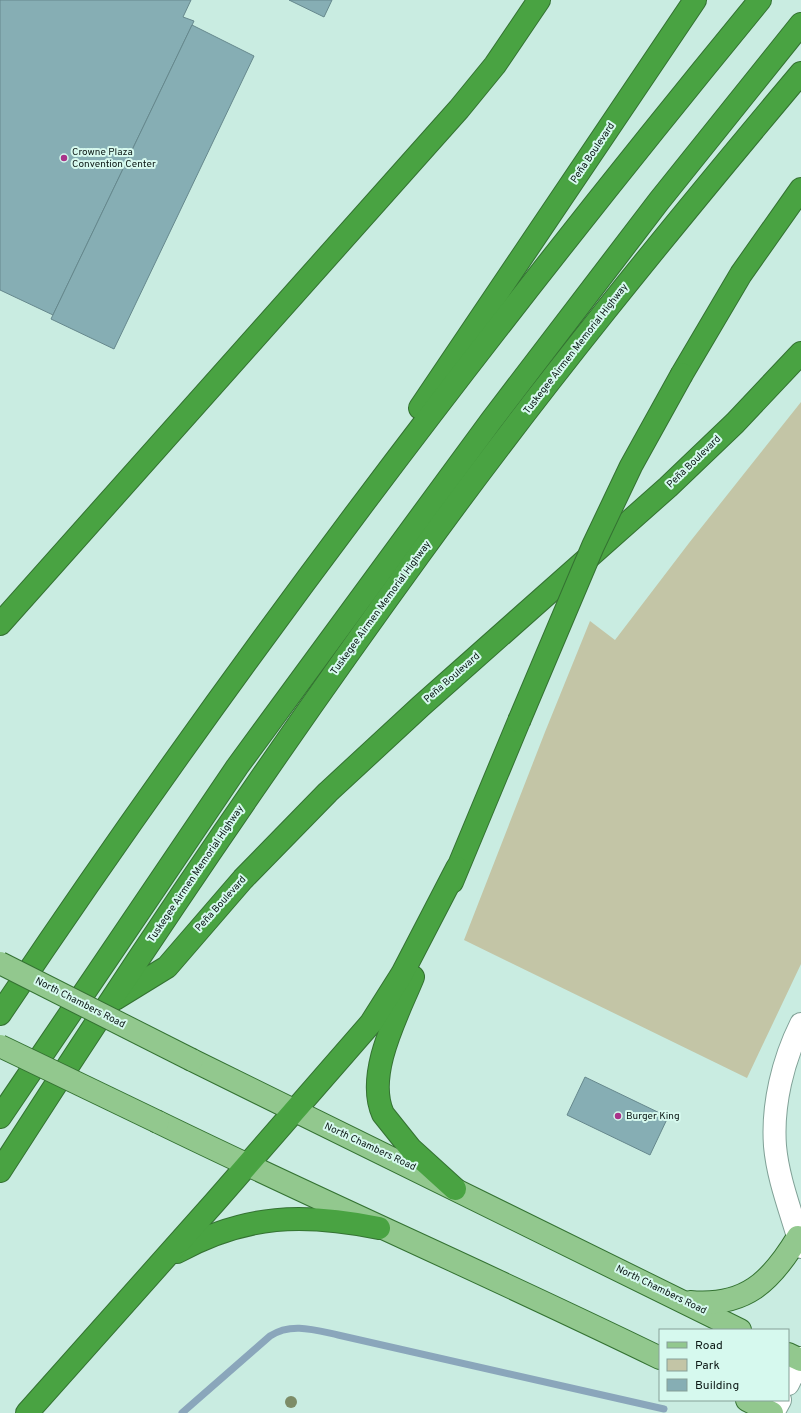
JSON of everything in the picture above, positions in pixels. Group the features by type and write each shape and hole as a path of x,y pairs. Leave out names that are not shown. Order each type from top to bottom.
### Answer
{"highway":[{"path":"0,624 460,109 495,65 539,0"},
{"name":"Peña Boulevard","path":"288,603 695,0"},
{"path":"0,1014 106,858 288,603 580,223 760,0"},
{"path":"0,1117 237,767 491,421 659,201 801,24"},
{"name":"Tuskegee Airmen Memorial Highway","path":"0,1171 107,1004 276,756 424,547 649,257 801,73"},
{"path":"455,1189 411,1149 383,1114 377,1093 379,1069 384,1050 457,868 593,546 631,466 682,374 741,274 801,189"},
{"name":"Peña Boulevard","path":"107,1004 167,967 243,879 328,792 421,706 668,488 735,423 801,353"},
{"path":"27,1413 248,1165 294,1110 352,1045 386,1001 416,948 457,868"},
{"path":"161,1263 188,1246 215,1233 264,1221 287,1218 322,1218 380,1228"}],"main road":[{"name":"North Chambers Road","path":"0,963 192,1060 738,1329"},
{"path":"0,1046 380,1228 537,1299 659,1358"},
{"path":"681,1300 703,1303 724,1302 755,1290 800,1241"},
{"path":"749,1401 773,1413"}],"street":[{"path":"800,1241 778,1158 775,1130 776,1105 783,1074 801,1024"},
{"path":"789,1381 798,1358"},
{"path":"773,1413 779,1401"}],"green space":[{"path":"801,402 801,964 747,1078 464,940 590,621 615,640 689,543"}],"building":[{"name":"Crowne Plaza Convention Center","path":"0,0 191,0 183,17 194,21 53,315 0,290"},
{"path":"289,0 332,0 324,17"},
{"path":"192,25 254,56 114,349 51,319"},
{"name":"Burger King","path":"585,1077 668,1117 650,1155 567,1115"}],"waterway":[{"path":"182,1413 270,1336 286,1329 295,1328 321,1331 664,1409"}],"place":[{"name":"Crowne Plaza Convention Center","path":"64,158"},
{"name":"Burger King","path":"618,1116"}]}
